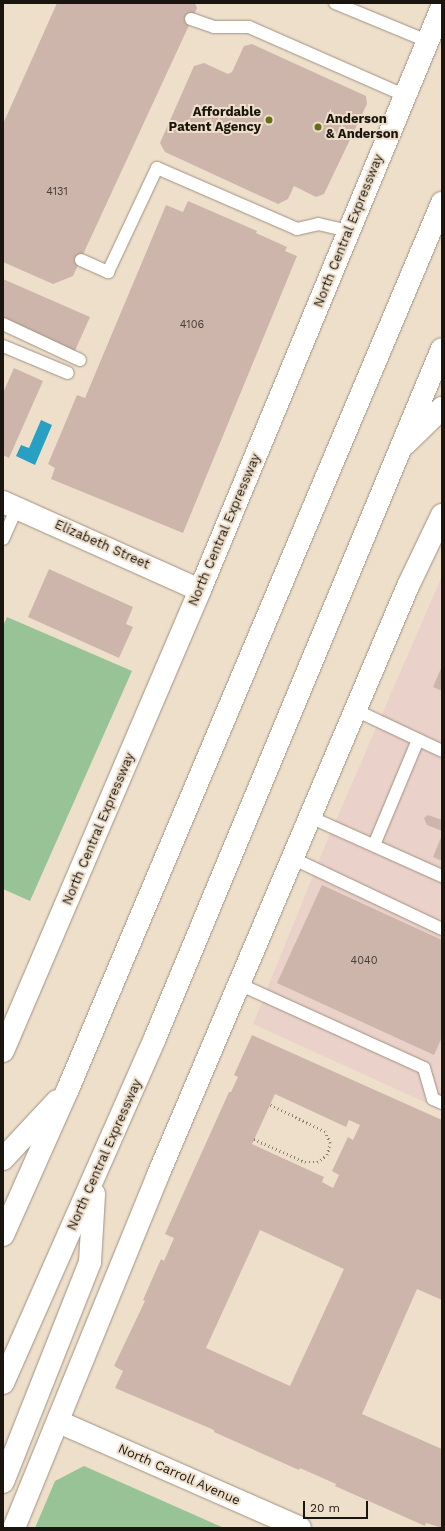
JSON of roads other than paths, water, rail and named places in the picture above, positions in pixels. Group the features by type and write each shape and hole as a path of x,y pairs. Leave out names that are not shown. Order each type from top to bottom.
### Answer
{"main road":[{"name":"North Central Expressway","path":"3,1051 200,590 404,95 442,7"},
{"path":"3,1235 68,1089 442,203"},
{"name":"North Central Expressway","path":"3,1383 95,1180 235,850 397,451 442,349"},
{"path":"397,451 442,408"},
{"name":"Elizabeth Street","path":"10,505 200,590"},
{"path":"14,1528 59,1422 158,1175 294,860 310,817 408,586 442,515"},
{"path":"3,1159 68,1089"},
{"path":"3,1482 90,1262 95,1180"},
{"name":"North Carroll Avenue","path":"59,1422 300,1528"}],"lane":[{"path":"336,3 427,41"},
{"path":"191,19 214,27 249,27 404,95"},
{"path":"81,260 108,272 157,168 297,229 318,224 349,231"},
{"path":"3,324 80,360"},
{"path":"3,346 68,373"},
{"path":"3,539 10,505"},
{"path":"355,710 442,750"},
{"path":"374,845 418,740"},
{"path":"310,817 442,876"},
{"path":"294,860 442,929"},
{"path":"240,984 424,1068 433,1099 442,1103"}],"water":[{"path":"41,420 52,425 35,465 16,456 21,445 29,448"}],"place":[{"name":"Affordable Patent Agency","path":"269,120"},
{"name":"Anderson & Anderson","path":"318,127"}]}
